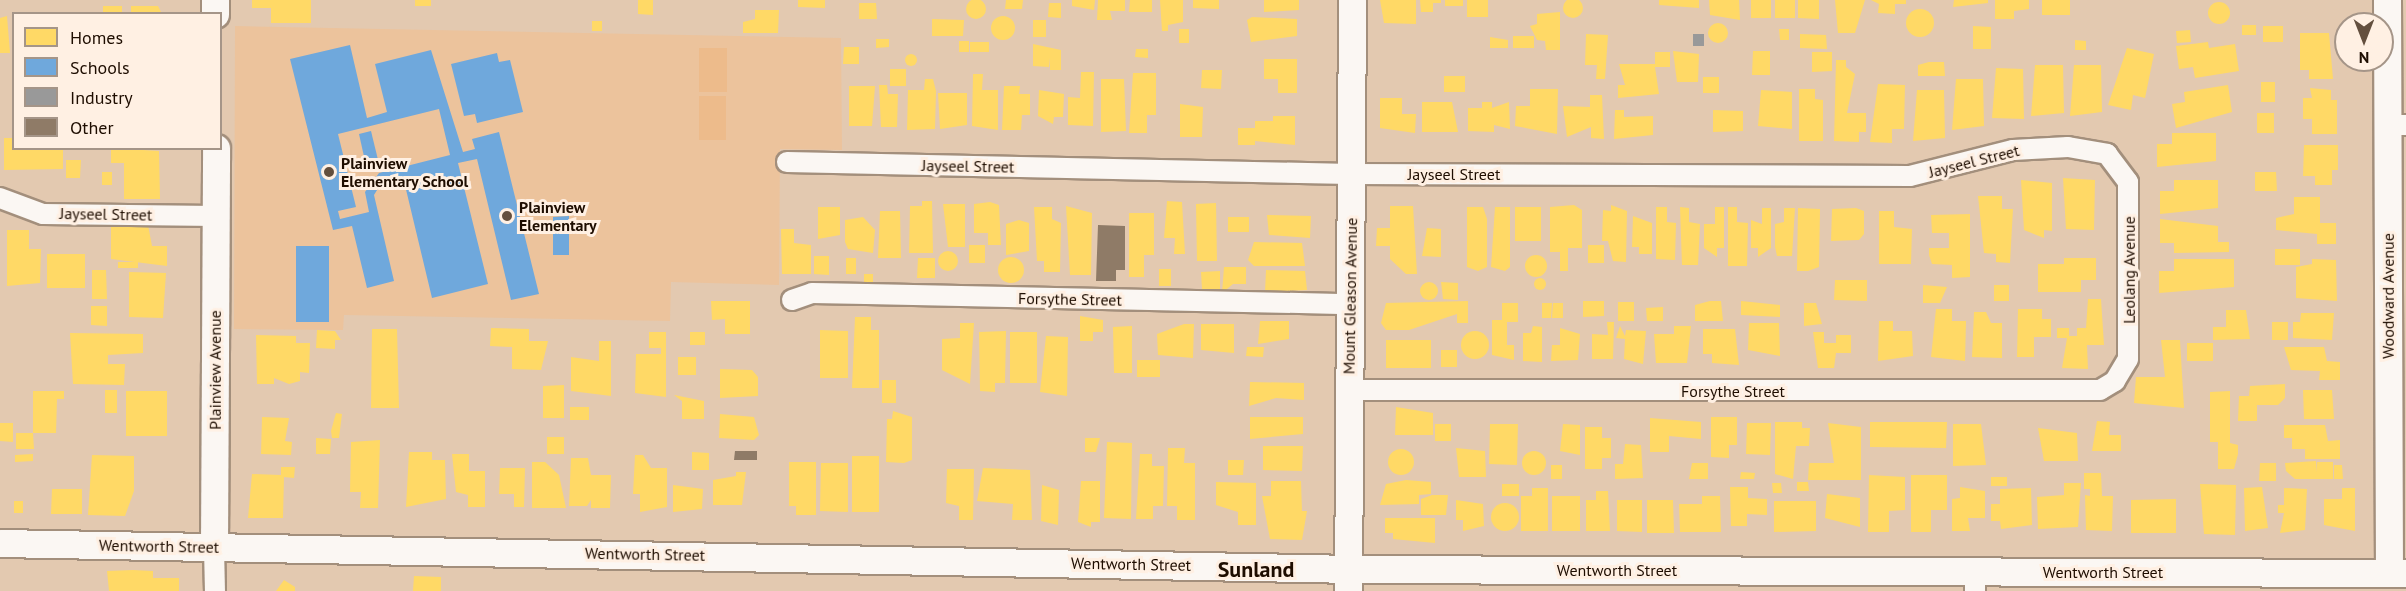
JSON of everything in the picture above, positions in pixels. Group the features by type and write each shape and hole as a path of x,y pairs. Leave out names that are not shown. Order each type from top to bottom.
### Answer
{"street":[{"name":"Mount Gleason Avenue","path":"1348,580 1352,0"},
{"name":"Woodward Avenue","path":"2387,0 2397,125 2395,579"},
{"name":"Jayseel Street","path":"787,162 1351,174 1910,176 2034,147 2085,147 2114,159"},
{"name":"Plainview Avenue","path":"214,591 216,150"},
{"name":"Leolang Avenue","path":"2114,159 2130,190 2129,350 2115,381"},
{"name":"Jayseel Street","path":"0,198 43,213 216,216"},
{"name":"Forsythe Street","path":"792,300 834,293 1350,304"},
{"name":"Forsythe Street","path":"1349,390 2092,391 2115,381"},
{"name":"Wentworth Street","path":"0,543 1348,580 2395,579"}],"shaded area":[{"name":"Plainview Elementary","path":"235,26 841,38 842,150 780,149 779,285 671,282 670,321 344,315 343,330 234,329"},
{"path":"699,48 727,48 727,92 699,92"},
{"path":"699,96 726,96 726,140 699,140"}],"building: Homes":[{"path":"976,-1 983,2 986,9 983,16 976,19 969,16 966,9 969,2"},
{"path":"1569,-1 1577,-1 1582,4 1582,12 1577,17 1569,17 1564,12 1564,4"},
{"path":"252,0 311,0 311,23 271,23 271,8 252,8"},
{"path":"415,0 431,0 431,6 415,6"},
{"path":"638,0 653,0 653,15 638,14"},
{"path":"798,0 825,0 825,8 798,7"},
{"path":"1006,0 1023,0 1022,9 1005,9"},
{"path":"1072,0 1095,0 1094,10 1072,6"},
{"path":"1098,0 1125,0 1125,11 1110,11 1112,20 1097,20"},
{"path":"1130,0 1152,0 1152,12 1129,12"},
{"path":"1160,0 1183,0 1183,22 1168,25 1168,31 1162,31"},
{"path":"1193,0 1219,0 1219,9 1193,8"},
{"path":"1264,0 1299,0 1299,10 1264,12"},
{"path":"1380,0 1416,0 1416,24 1384,23"},
{"path":"1420,0 1441,0 1441,3 1433,3 1433,12 1421,12"},
{"path":"1445,0 1463,0 1463,6 1445,6"},
{"path":"1467,0 1488,0 1488,17 1467,17"},
{"path":"1659,0 1699,0 1699,8 1659,5"},
{"path":"1709,0 1739,0 1740,20 1710,15"},
{"path":"1751,0 1771,0 1771,18 1751,18"},
{"path":"1775,0 1795,0 1795,18 1775,18"},
{"path":"1798,0 1819,0 1819,19 1798,18"},
{"path":"1835,0 1865,0 1855,33 1838,33"},
{"path":"1871,0 1906,0 1906,4 1895,4 1895,14 1878,13 1879,4"},
{"path":"1954,0 1988,0 1988,3 1953,7"},
{"path":"1995,0 2029,0 2029,9 2014,11 2014,19 1995,19"},
{"path":"2042,0 2070,0 2070,15 2042,15"},
{"path":"2219,2 2227,5 2230,13 2227,21 2219,24 2211,21 2208,13 2211,5"},
{"path":"859,3 876,3 877,19 859,19"},
{"path":"1049,3 1061,3 1061,18 1048,17"},
{"path":"103,6 122,6 122,12 103,12"},
{"path":"131,6 158,6 161,12 131,12"},
{"path":"1920,9 1930,13 1934,23 1930,33 1920,37 1910,33 1906,23 1910,13"},
{"path":"755,10 779,10 778,33 743,33 743,22 755,19"},
{"path":"1560,12 1560,50 1546,50 1545,41 1537,40 1530,26 1537,24 1537,14"},
{"path":"7,16 10,53 0,53 0,18"},
{"path":"1003,16 1011,20 1015,28 1011,36 1003,40 995,36 991,28 995,20"},
{"path":"1252,17 1297,19 1297,36 1251,42 1247,20"},
{"path":"932,19 964,20 963,36 932,36"},
{"path":"1033,20 1046,20 1046,37 1033,37"},
{"path":"592,21 602,21 602,31 592,31"},
{"path":"1718,23 1725,26 1728,33 1725,40 1718,43 1711,40 1708,33 1711,26"},
{"path":"2242,25 2256,25 2256,35 2242,35"},
{"path":"1973,26 1991,27 1991,49 1973,49"},
{"path":"2263,26 2283,26 2283,42 2263,42"},
{"path":"1179,29 1189,29 1189,43 1179,43"},
{"path":"1779,29 1789,29 1789,40 1780,40"},
{"path":"2190,30 2191,42 2177,43 2176,31"},
{"path":"2300,33 2329,33 2333,79 2309,79 2309,70 2300,70"},
{"path":"1586,34 1608,35 1605,79 1596,79 1597,65 1585,65"},
{"path":"1800,34 1826,35 1827,49 1800,48"},
{"path":"1513,36 1534,36 1534,48 1513,48"},
{"path":"1490,37 1508,40 1508,48 1490,48"},
{"path":"876,39 889,39 889,47 876,48"},
{"path":"2075,40 2086,41 2086,50 2075,50"},
{"path":"959,41 969,41 969,52 959,52"},
{"path":"970,42 989,42 989,52 970,52"},
{"path":"2208,42 2209,48 2235,44 2239,71 2195,78 2193,67 2179,69 2176,46"},
{"path":"1033,44 1061,50 1061,70 1050,70 1050,58 1049,67 1033,66"},
{"path":"844,47 859,47 859,64 843,64"},
{"path":"2127,48 2154,54 2145,98 2133,95 2131,110 2108,105"},
{"path":"1136,49 1148,49 1148,58 1135,57"},
{"path":"1673,51 1699,54 1698,82 1677,82"},
{"path":"1753,51 1770,51 1770,75 1752,75"},
{"path":"1655,52 1670,52 1670,67 1655,67 1659,94 1618,98 1618,85 1625,85 1619,64 1655,64"},
{"path":"1812,52 1832,52 1832,71 1812,72"},
{"path":"911,54 917,60 911,66 905,60"},
{"path":"1264,59 1297,59 1297,93 1278,93 1278,79 1264,79"},
{"path":"1836,60 1846,60 1846,67 1855,74 1847,113 1866,113 1866,132 1859,132 1859,142 1834,141"},
{"path":"1944,62 1945,76 1918,76 1918,65"},
{"path":"2035,65 2063,65 2064,113 2031,116"},
{"path":"2074,65 2101,65 2102,112 2070,116"},
{"path":"1996,68 2023,69 2024,119 1992,118"},
{"path":"890,69 906,69 906,86 890,86"},
{"path":"1202,70 1222,70 1221,89 1201,88"},
{"path":"1081,72 1094,72 1093,126 1068,125 1068,97 1080,98"},
{"path":"1133,73 1156,73 1156,115 1147,115 1147,133 1129,133"},
{"path":"973,74 983,74 982,90 998,90 998,130 972,126"},
{"path":"1444,76 1465,76 1465,92 1444,92"},
{"path":"1703,77 1719,77 1719,93 1703,93"},
{"path":"925,79 933,79 936,91 935,129 907,130 908,90 924,90"},
{"path":"1101,79 1124,79 1126,131 1101,132"},
{"path":"1956,79 1983,79 1984,126 1952,130"},
{"path":"2261,82 2275,82 2275,102 2261,102"},
{"path":"1878,84 1905,85 1904,129 1892,129 1892,143 1870,142"},
{"path":"879,85 887,85 888,94 898,94 897,127 881,127"},
{"path":"2228,85 2232,112 2176,128 2172,104 2185,102 2184,92"},
{"path":"849,86 875,86 872,126 849,126"},
{"path":"1004,86 1020,86 1019,94 1030,94 1030,115 1022,115 1021,130 1002,130"},
{"path":"2310,88 2331,90 2331,100 2337,100 2337,134 2312,134 2312,119 2303,119 2303,98 2312,98"},
{"path":"1530,89 1558,89 1557,134 1515,126 1516,106 1530,106"},
{"path":"1799,89 1815,89 1815,99 1823,100 1823,141 1799,141"},
{"path":"1039,90 1064,94 1063,117 1054,117 1053,124 1038,116"},
{"path":"1761,90 1792,92 1792,129 1758,126"},
{"path":"1917,90 1944,90 1945,138 1913,141"},
{"path":"938,93 967,93 967,125 940,129"},
{"path":"1590,95 1602,95 1604,139 1591,138 1591,127 1567,137 1563,106 1590,107"},
{"path":"1380,98 1402,98 1402,114 1416,114 1415,133 1380,128"},
{"path":"1422,102 1452,102 1458,132 1422,132"},
{"path":"1482,102 1492,102 1492,108 1509,102 1510,129 1494,125 1494,132 1468,131 1468,108 1482,108"},
{"path":"1180,104 1203,107 1202,137 1180,137"},
{"path":"1615,110 1624,110 1624,117 1653,116 1653,135 1614,139"},
{"path":"1713,110 1743,111 1743,131 1713,132"},
{"path":"2257,113 2274,113 2274,133 2257,133"},
{"path":"1273,116 1295,116 1295,145 1255,141 1255,145 1238,145 1238,128 1255,128 1255,121 1273,121"},
{"path":"2172,133 2216,133 2216,161 2157,167 2157,144 2172,144"},
{"path":"4,138 12,138 12,150 63,150 63,169 4,170"},
{"path":"2304,145 2338,145 2338,170 2332,170 2332,185 2315,185 2315,176 2303,176"},
{"path":"111,150 159,151 160,199 124,199 124,163 111,163"},
{"path":"66,160 81,160 80,178 66,178"},
{"path":"102,172 112,172 112,185 102,185"},
{"path":"2255,172 2276,172 2277,191 2255,191"},
{"path":"2063,178 2095,180 2094,230 2066,229"},
{"path":"2021,180 2052,183 2052,231 2044,230 2044,238 2024,230"},
{"path":"2174,180 2218,180 2218,208 2160,214 2160,191 2174,191"},
{"path":"1978,196 2002,196 2002,209 2013,209 2010,263 1996,262 1996,254 1984,253"},
{"path":"2294,197 2320,197 2320,223 2336,223 2336,244 2317,244 2317,234 2276,230 2276,218 2294,214"},
{"path":"922,201 932,201 933,253 909,253 910,206 922,206"},
{"path":"1167,201 1182,202 1185,254 1174,254 1175,238 1164,238"},
{"path":"990,202 999,205 1001,245 988,245 988,233 974,233 974,204"},
{"path":"1216,203 1217,261 1197,261 1196,204"},
{"path":"943,204 965,204 965,247 948,247"},
{"path":"1574,205 1582,210 1582,248 1568,248 1568,271 1560,271 1560,252 1550,252 1550,207"},
{"path":"1611,205 1627,211 1626,262 1613,261 1608,241 1602,241 1603,210 1611,211"},
{"path":"1066,206 1092,213 1091,275 1070,275"},
{"path":"1390,206 1413,206 1417,274 1406,274 1390,259 1390,246 1376,246 1377,228 1390,228"},
{"path":"818,207 840,207 840,235 818,239"},
{"path":"1034,207 1052,207 1052,219 1061,223 1060,272 1044,272 1044,261 1037,261"},
{"path":"1467,207 1483,207 1487,219 1487,267 1478,271 1467,267"},
{"path":"1495,207 1510,207 1510,267 1505,271 1491,267"},
{"path":"1515,207 1541,207 1541,241 1515,241"},
{"path":"1656,207 1667,207 1667,222 1676,223 1675,260 1656,259"},
{"path":"1680,207 1689,208 1689,222 1700,224 1698,265 1682,265"},
{"path":"1715,207 1724,207 1724,248 1717,248 1717,257 1704,248 1704,224 1715,224"},
{"path":"1728,207 1737,207 1737,222 1748,223 1747,266 1728,266"},
{"path":"1762,208 1771,208 1771,248 1758,257 1758,248 1751,248 1751,220 1762,224"},
{"path":"1784,208 1795,208 1792,256 1777,256 1775,247 1775,224 1784,222"},
{"path":"1798,208 1820,209 1819,267 1808,271 1797,271"},
{"path":"1856,208 1864,211 1864,234 1859,240 1831,241 1832,209"},
{"path":"880,211 900,211 901,258 878,258"},
{"path":"1879,211 1894,211 1894,227 1912,229 1911,264 1879,264"},
{"path":"1129,213 1154,213 1154,255 1144,255 1144,277 1129,277"},
{"path":"1970,214 1970,277 1952,278 1952,265 1932,264 1929,255 1929,248 1949,248 1949,233 1932,233 1931,215"},
{"path":"1267,215 1311,216 1310,238 1269,235"},
{"path":"1633,216 1652,223 1652,254 1639,254 1639,247 1632,247"},
{"path":"863,217 875,230 873,253 848,249 845,242 845,220"},
{"path":"1228,217 1249,217 1249,232 1228,232"},
{"path":"2160,219 2218,226 2218,242 2229,242 2229,252 2174,253 2174,243 2160,243"},
{"path":"1019,220 1029,223 1029,251 1006,255 1006,224"},
{"path":"148,225 152,246 167,246 167,266 111,259 111,227"},
{"path":"1427,228 1441,229 1441,257 1422,256"},
{"path":"781,229 794,229 794,243 811,245 811,274 782,274"},
{"path":"7,230 29,230 29,249 41,249 40,283 7,286"},
{"path":"1254,242 1302,243 1305,266 1254,266 1248,260"},
{"path":"969,245 985,245 985,263 969,263"},
{"path":"1588,245 1604,245 1604,263 1588,263"},
{"path":"2275,249 2300,249 2300,265 2275,265"},
{"path":"948,251 955,254 958,261 955,268 948,271 941,268 938,261 941,254"},
{"path":"47,254 85,254 85,288 47,288"},
{"path":"1536,255 1544,258 1547,266 1544,274 1536,277 1528,274 1525,266 1528,258"},
{"path":"814,256 829,256 829,275 814,274"},
{"path":"1011,257 1020,261 1024,270 1020,279 1011,283 1002,279 998,270 1002,261"},
{"path":"846,258 856,258 856,274 846,274"},
{"path":"918,258 935,258 935,278 917,278"},
{"path":"2064,258 2096,258 2096,280 2081,280 2081,292 2038,292 2038,264 2064,264"},
{"path":"2174,259 2234,259 2234,287 2159,293 2159,271 2174,271"},
{"path":"2312,259 2336,260 2337,301 2296,298 2296,267 2312,264"},
{"path":"118,262 138,262 138,268 118,268"},
{"path":"1224,267 1246,267 1246,284 1233,284 1222,293"},
{"path":"1159,269 1171,269 1171,286 1159,286"},
{"path":"92,270 106,270 107,299 92,299"},
{"path":"1266,270 1305,271 1307,290 1265,292"},
{"path":"1220,271 1220,293 1202,289 1201,272"},
{"path":"129,272 166,273 163,318 129,317"},
{"path":"864,274 873,274 873,284 864,284"},
{"path":"1540,278 1546,284 1540,290 1534,284"},
{"path":"1835,280 1867,280 1867,301 1834,300"},
{"path":"1425,282 1433,282 1438,287 1436,298 1425,300 1420,295 1420,287"},
{"path":"1441,282 1458,283 1458,300 1443,299"},
{"path":"1923,285 1947,287 1940,303 1923,303"},
{"path":"1994,285 2009,285 2009,301 1994,301"},
{"path":"2088,299 2101,299 2104,345 2087,345 2088,369 2062,368 2067,338 2057,338 2057,328 2069,328 2069,336 2077,336 2077,328 2086,328"},
{"path":"711,301 750,301 750,334 725,334 725,319 712,320"},
{"path":"1468,301 1468,323 1457,323 1457,314 1409,330 1386,330 1381,323 1386,303"},
{"path":"1583,301 1604,301 1604,316 1583,317"},
{"path":"1721,301 1723,321 1695,321 1695,305"},
{"path":"1741,301 1780,305 1780,317 1741,315"},
{"path":"1618,302 1634,302 1634,321 1618,321"},
{"path":"1502,303 1518,303 1518,322 1507,322 1507,345 1514,345 1514,360 1492,355 1492,320 1502,320"},
{"path":"1542,303 1552,303 1551,318 1542,318"},
{"path":"1553,303 1563,303 1563,318 1552,318"},
{"path":"1804,303 1816,303 1822,324 1804,326"},
{"path":"91,306 107,306 107,326 91,325"},
{"path":"1663,307 1663,321 1647,321 1646,308"},
{"path":"1936,309 1952,309 1952,321 1966,321 1965,361 1931,357"},
{"path":"2018,309 2042,309 2042,319 2051,319 2051,337 2034,337 2034,357 2017,357"},
{"path":"2226,310 2246,310 2250,339 2213,340 2213,327 2226,327"},
{"path":"1974,312 1986,312 1991,323 2002,323 2002,358 1972,357"},
{"path":"2301,313 2334,313 2332,340 2293,338 2293,322 2300,322"},
{"path":"1080,316 1103,320 1103,332 1093,332 1093,341 1080,341"},
{"path":"855,317 871,317 871,330 879,330 879,388 852,388"},
{"path":"1260,321 1289,321 1289,339 1258,344"},
{"path":"1879,321 1893,321 1893,331 1912,331 1913,356 1878,361"},
{"path":"1607,322 1614,322 1613,359 1592,359 1592,334 1608,335"},
{"path":"2272,322 2288,322 2288,340 2272,340"},
{"path":"960,323 974,323 970,384 942,370 942,339 960,338"},
{"path":"1749,323 1779,323 1780,356 1748,350"},
{"path":"1184,324 1194,324 1193,358 1158,355 1157,334"},
{"path":"1201,324 1234,324 1234,353 1201,350"},
{"path":"1132,326 1132,373 1114,373 1113,327"},
{"path":"1533,326 1542,327 1542,362 1523,361 1523,333 1531,333"},
{"path":"1620,326 1625,336 1626,330 1646,331 1643,364 1624,359 1625,339 1616,338"},
{"path":"1674,326 1691,326 1687,363 1656,363 1654,334 1674,334"},
{"path":"491,328 529,329 529,341 548,341 541,370 512,369 512,347 490,346"},
{"path":"1560,328 1580,334 1578,360 1551,361 1552,345 1560,345"},
{"path":"372,329 397,329 399,408 371,408"},
{"path":"1703,329 1735,329 1739,365 1712,363 1712,354 1703,354"},
{"path":"317,330 335,331 341,340 335,340 335,349 316,348"},
{"path":"820,330 848,331 848,378 820,378"},
{"path":"1006,331 1005,383 995,383 995,392 980,391 979,332"},
{"path":"1475,331 1485,335 1489,345 1485,355 1475,359 1465,355 1461,345 1465,335"},
{"path":"649,332 666,332 666,397 635,393 636,354 661,354 661,348 649,348"},
{"path":"690,332 705,332 705,345 690,345"},
{"path":"1010,332 1037,332 1037,383 1010,383"},
{"path":"1813,332 1824,332 1824,343 1836,343 1836,335 1851,335 1851,353 1836,353 1834,368 1818,368"},
{"path":"70,333 143,334 143,353 108,355 108,364 125,364 124,385 73,384"},
{"path":"256,335 296,336 296,343 310,343 309,373 300,372 300,381 289,384 274,378 274,384 257,384"},
{"path":"1046,336 1068,337 1067,396 1040,392"},
{"path":"1386,340 1431,340 1431,368 1386,368"},
{"path":"2161,340 2180,340 2184,408 2134,403 2136,377 2165,377"},
{"path":"599,341 611,341 611,396 571,391 571,357 599,361"},
{"path":"2187,343 2213,343 2213,361 2187,361"},
{"path":"1247,347 1264,347 1263,357 1246,356"},
{"path":"2284,347 2324,347 2327,361 2340,362 2340,380 2319,380 2320,371 2291,370"},
{"path":"1441,350 1457,350 1457,367 1441,367"},
{"path":"678,357 696,357 696,375 678,375"},
{"path":"1137,360 1160,360 1160,377 1137,377"},
{"path":"720,369 752,370 758,377 758,396 720,398"},
{"path":"882,380 896,380 896,403 882,403"},
{"path":"1250,382 1304,383 1304,400 1276,398 1249,406"},
{"path":"2285,384 2285,398 2278,405 2257,405 2257,421 2238,421 2239,396 2249,396 2250,386"},
{"path":"564,385 564,418 543,418 543,386"},
{"path":"105,390 117,390 117,413 105,413"},
{"path":"2303,390 2332,390 2334,419 2304,419"},
{"path":"33,391 64,391 64,399 57,399 56,433 33,433"},
{"path":"126,391 167,391 167,436 126,436"},
{"path":"2230,391 2230,443 2238,445 2238,454 2234,469 2218,469 2218,442 2210,442 2210,392"},
{"path":"674,395 704,401 704,419 682,419 682,401"},
{"path":"570,407 589,407 589,420 570,420"},
{"path":"1396,407 1433,413 1433,435 1395,435"},
{"path":"893,411 912,417 912,460 904,463 886,462 887,419 892,419"},
{"path":"336,413 342,414 339,438 332,438 331,431"},
{"path":"720,414 754,417 759,435 754,440 719,438"},
{"path":"262,417 289,418 285,441 292,442 291,455 261,454"},
{"path":"1250,417 1303,417 1303,434 1250,439"},
{"path":"1711,417 1737,417 1737,445 1729,445 1729,458 1711,457"},
{"path":"1650,418 1701,422 1701,439 1669,436 1669,452 1650,452"},
{"path":"2097,421 2110,422 2109,435 2121,435 2121,451 2092,451"},
{"path":"1775,422 1802,422 1802,428 1810,428 1809,446 1796,446 1793,479 1775,474"},
{"path":"1870,422 1947,422 1946,448 1870,447"},
{"path":"0,423 13,423 13,442 0,441"},
{"path":"1747,423 1771,423 1770,455 1746,454"},
{"path":"1828,423 1861,427 1861,480 1808,480 1809,463 1834,463"},
{"path":"1435,424 1451,424 1451,441 1435,441"},
{"path":"1490,424 1518,424 1517,465 1489,464"},
{"path":"1563,424 1580,425 1580,455 1560,451"},
{"path":"1953,424 1981,424 1986,465 1953,466"},
{"path":"2284,425 2325,425 2328,441 2340,440 2340,459 2305,459 2305,449 2292,449 2292,438 2284,438"},
{"path":"1585,427 1602,427 1602,438 1611,438 1611,458 1602,458 1602,469 1585,469"},
{"path":"2038,428 2077,433 2078,461 2044,461"},
{"path":"16,433 33,433 34,449 16,449"},
{"path":"547,437 564,437 564,454 547,454"},
{"path":"316,438 331,439 330,454 316,454"},
{"path":"1085,438 1100,438 1096,452 1085,452"},
{"path":"380,440 378,508 360,508 361,492 350,492 351,442"},
{"path":"1107,442 1132,443 1131,519 1104,518"},
{"path":"1625,444 1641,445 1643,478 1615,479 1615,464 1623,464"},
{"path":"1263,446 1303,446 1302,471 1263,470"},
{"path":"1168,448 1185,448 1184,463 1195,463 1195,520 1177,520 1177,506 1167,506"},
{"path":"1456,448 1485,451 1486,477 1459,477"},
{"path":"1401,449 1410,453 1414,462 1410,471 1401,475 1392,471 1388,462 1392,453"},
{"path":"1534,451 1539,452 1545,458 1545,468 1539,474 1534,475 1529,474 1523,468 1522,463 1523,458 1529,452"},
{"path":"409,452 432,452 432,460 445,460 446,499 406,507"},
{"path":"692,452 709,453 709,470 692,470"},
{"path":"33,454 33,461 15,462 15,455"},
{"path":"452,454 469,454 469,471 485,471 485,507 468,507 468,495 456,492"},
{"path":"1140,454 1152,454 1152,466 1164,466 1163,506 1153,506 1153,519 1136,519"},
{"path":"92,455 134,456 134,491 125,516 88,515"},
{"path":"635,455 643,455 651,468 667,468 667,507 640,512 640,494 633,494"},
{"path":"852,456 879,456 879,512 852,512"},
{"path":"571,458 588,458 591,475 611,475 610,508 591,508 591,500 587,506 569,506"},
{"path":"1228,460 1244,460 1243,475 1228,475"},
{"path":"2316,461 2316,472 2317,462 2333,462 2333,479 2295,479 2286,471 2285,463"},
{"path":"532,462 545,462 559,475 566,508 532,508"},
{"path":"789,462 816,462 816,515 796,515 796,506 789,506"},
{"path":"821,463 848,463 848,512 820,511"},
{"path":"1692,463 1708,463 1708,479 1689,479"},
{"path":"2260,463 2276,463 2276,481 2259,481"},
{"path":"1551,465 1562,465 1562,479 1551,479"},
{"path":"2334,465 2342,465 2343,479 2334,479"},
{"path":"281,467 295,467 294,478 284,477 283,518 248,518 252,474 281,475"},
{"path":"500,468 525,468 524,507 514,507 514,494 499,494"},
{"path":"983,468 1030,470 1032,520 1012,520 1013,504 977,501"},
{"path":"947,469 974,469 973,520 959,520 959,506 946,503"},
{"path":"736,472 746,472 742,505 713,505 713,480 736,476"},
{"path":"1741,472 1755,473 1754,479 1740,479"},
{"path":"2084,473 2101,473 2102,496 2113,496 2112,531 2086,530 2085,495 2090,496 2090,489 2084,489"},
{"path":"1869,475 1905,477 1905,510 1889,511 1889,532 1868,532"},
{"path":"1911,475 1947,475 1947,510 1931,510 1931,532 1911,532"},
{"path":"1991,477 2007,477 2007,486 1991,486"},
{"path":"1406,480 1431,482 1431,494 1419,495 1419,504 1380,505 1386,484"},
{"path":"1081,481 1100,481 1100,522 1091,522 1091,527 1078,522"},
{"path":"1271,481 1301,481 1302,511 1307,511 1302,540 1270,539 1262,496 1271,496"},
{"path":"1216,482 1256,483 1256,525 1238,525 1238,512 1216,505"},
{"path":"1797,482 1808,482 1809,491 1797,491"},
{"path":"1772,483 1781,483 1782,493 1773,493"},
{"path":"2064,483 2081,483 2078,527 2038,529 2037,497 2064,495"},
{"path":"1502,484 1519,484 1519,496 1502,496"},
{"path":"2200,484 2236,485 2235,535 2204,534"},
{"path":"673,485 703,489 702,509 673,512"},
{"path":"1042,485 1059,490 1058,525 1041,521"},
{"path":"1730,487 1748,487 1748,498 1767,499 1767,515 1747,514 1747,526 1731,526"},
{"path":"1960,487 1985,491 1985,518 1968,518 1970,531 1952,531 1952,499 1960,498"},
{"path":"2262,487 2268,528 2245,531 2244,488"},
{"path":"1532,488 1548,488 1548,531 1521,531 1521,496 1532,496"},
{"path":"2031,488 2032,525 2001,529 2000,521 1991,521 1991,504 2000,504 2000,489"},
{"path":"2284,488 2307,489 2305,530 2280,533 2284,513 2278,513 2278,505 2284,505"},
{"path":"2342,488 2355,488 2355,531 2324,525 2324,499 2342,499"},
{"path":"52,489 82,489 82,514 51,514"},
{"path":"1596,491 1608,491 1610,531 1586,531 1586,500 1596,500"},
{"path":"1827,494 1860,498 1860,527 1825,518"},
{"path":"1432,495 1448,495 1446,515 1421,515 1421,499"},
{"path":"1552,496 1580,496 1580,531 1552,531"},
{"path":"1702,496 1720,496 1721,532 1680,532 1679,504 1702,504"},
{"path":"2176,499 2176,533 2131,533 2131,500"},
{"path":"1456,500 1483,504 1484,526 1463,531 1463,520 1456,520"},
{"path":"1617,500 1642,500 1642,532 1617,531"},
{"path":"1647,500 1673,500 1674,533 1647,533"},
{"path":"14,501 23,501 23,513 14,513"},
{"path":"1774,501 1816,501 1816,531 1774,532"},
{"path":"1505,503 1515,507 1519,517 1515,527 1505,531 1495,527 1491,517 1495,507"},
{"path":"1385,518 1435,518 1435,543 1393,539 1393,533 1385,533"},
{"path":"107,571 153,571 153,578 179,578 179,591 109,591"},
{"path":"414,576 441,577 441,591 413,591"},
{"path":"284,580 295,587 295,591 276,591"}],"building: Schools":[{"path":"350,45 367,118 387,112 375,64 431,50 463,152 475,149 472,139 499,132 539,294 511,300 477,159 458,163 488,284 432,298 403,177 382,182 374,195 394,281 367,288 352,226 333,230 290,59","holes":["439,109 450,155 379,173 365,192 369,212 340,219 338,211 356,207 338,134"]},
{"path":"497,53 499,62 510,60 523,112 477,123 475,114 464,116 451,64"},
{"path":"371,131 380,168 367,170 359,134"},
{"path":"569,216 569,255 553,255 553,217"},
{"path":"296,246 329,246 329,322 296,322"}],"building: Industry":[{"path":"1693,34 1704,34 1704,46 1693,46"}],"building: Other":[{"path":"1098,225 1125,226 1125,270 1116,270 1116,281 1096,281"},
{"path":"735,451 757,451 757,460 734,460"}],"place":[{"name":"Plainview Elementary School","path":"329,172"},
{"name":"Plainview Elementary","path":"507,216"}],"district":[{"name":"Sunland","path":"1256,570"}]}
